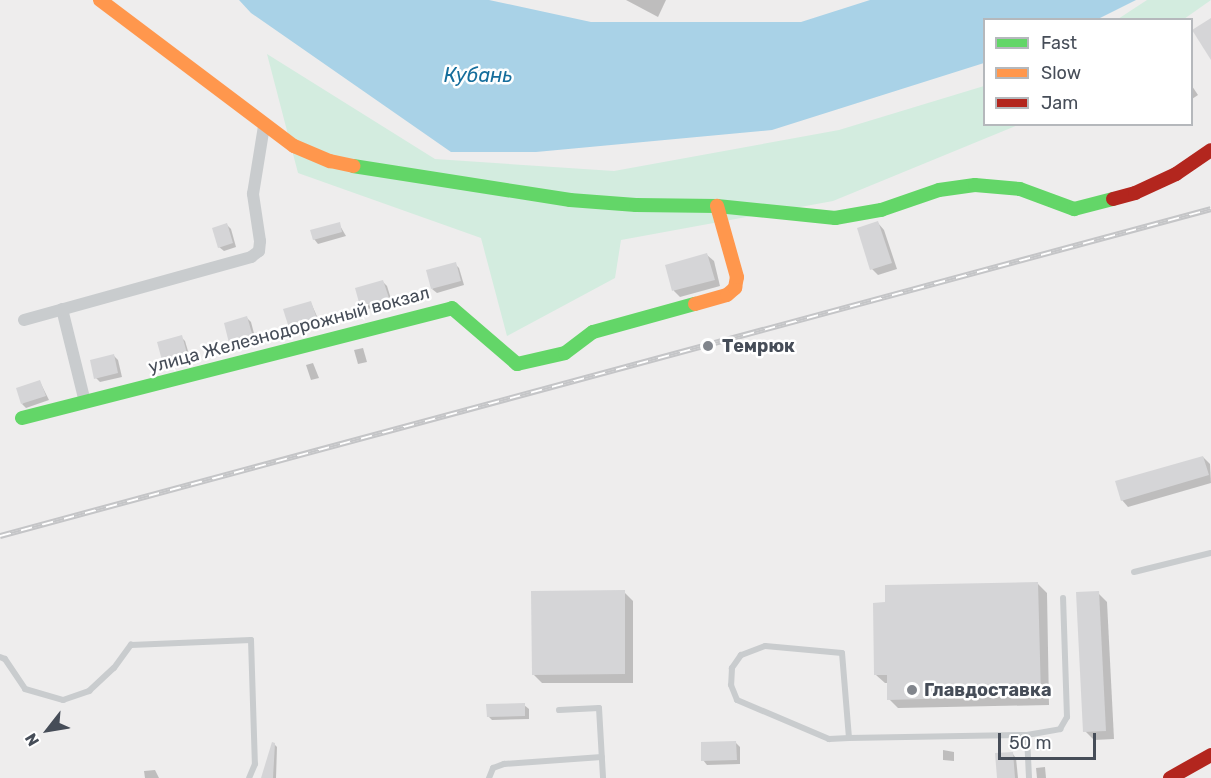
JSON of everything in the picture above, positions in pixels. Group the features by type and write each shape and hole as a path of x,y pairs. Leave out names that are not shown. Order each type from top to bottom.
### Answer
{"street":[{"path":"100,0 264,126 294,146 330,161 401,175 570,200 636,205 717,206 835,218 881,210 939,190 975,185 1020,189 1074,209 1136,193 1176,174 1211,150"},
{"path":"24,320 251,257 259,252 260,241 253,194 264,126"},
{"name":"улица Железнодорожный вокзал","path":"22,418 452,308 517,364 565,353 593,332 727,295 735,288 737,277 717,206"},
{"path":"62,309 85,402"},
{"path":"1170,778 1211,755"}],"lane":[{"path":"1134,572 1211,553"},
{"path":"849,738 842,653 765,646 741,655 732,668 731,685 736,700 829,739 1027,735 1060,729 1067,717 1064,598"},
{"path":"0,657 5,659 25,689 63,700 89,691 114,668 131,645 251,640 255,764 249,778"},
{"path":"559,710 599,708 603,778"},
{"path":"1027,735 1029,778"},
{"path":"489,778 494,768 504,765 602,757"}],"green space":[{"path":"1147,0 1211,0 1185,18 1120,18"},
{"path":"267,54 435,159 614,171 839,130 983,86 983,126 1016,126 833,201 621,240 615,278 507,336 481,238 298,173"}],"water":[{"name":"Кубань","path":"239,0 489,0 591,22 801,22 870,0 1136,0 1100,18 983,18 983,63 772,130 536,152 451,152 251,13"}],"building":[{"path":"1211,18 1211,60 1193,32"},
{"path":"878,221 892,263 870,270 857,228"},
{"path":"340,222 342,232 313,240 310,230"},
{"path":"227,223 233,243 218,248 212,228"},
{"path":"707,253 715,280 672,291 665,265"},
{"path":"456,262 461,281 431,289 426,270"},
{"path":"383,280 389,298 360,306 355,288"},
{"path":"311,301 317,319 289,328 283,309"},
{"path":"247,316 253,337 229,343 224,323"},
{"path":"182,335 188,357 163,364 157,342"},
{"path":"114,354 118,373 94,379 90,360"},
{"path":"40,380 46,396 21,404 16,388"},
{"path":"1203,456 1209,475 1121,501 1115,481"},
{"path":"1038,582 1041,696 887,700 887,675 874,675 873,603 885,602 885,585"},
{"path":"625,590 625,674 532,675 531,591"},
{"path":"1099,591 1106,731 1083,732 1076,592"},
{"path":"525,703 525,716 487,717 486,704"},
{"path":"736,741 737,760 701,761 701,742"},
{"path":"272,742 275,743 273,778 261,778"},
{"path":"1013,752 1015,778 997,778 995,753"}],"railway":[{"path":"0,536 1211,209"}],"traffic: fast":[{"path":"353,166 570,200 636,205 717,206 835,218 881,210 939,190 975,185 1020,189 1074,209 1113,199"},
{"path":"22,418 452,308 517,364 565,353 593,332 695,304"}],"traffic: slow":[{"path":"100,0 294,146 330,161 353,166"},
{"path":"695,304 727,295 735,288 737,277 717,206"}],"traffic: jam":[{"path":"1113,199 1135,193 1176,174 1211,150"},
{"path":"1170,778 1211,755"}],"place":[{"name":"Темрюк","path":"708,346"},
{"name":"Главдоставка","path":"912,690"}]}
